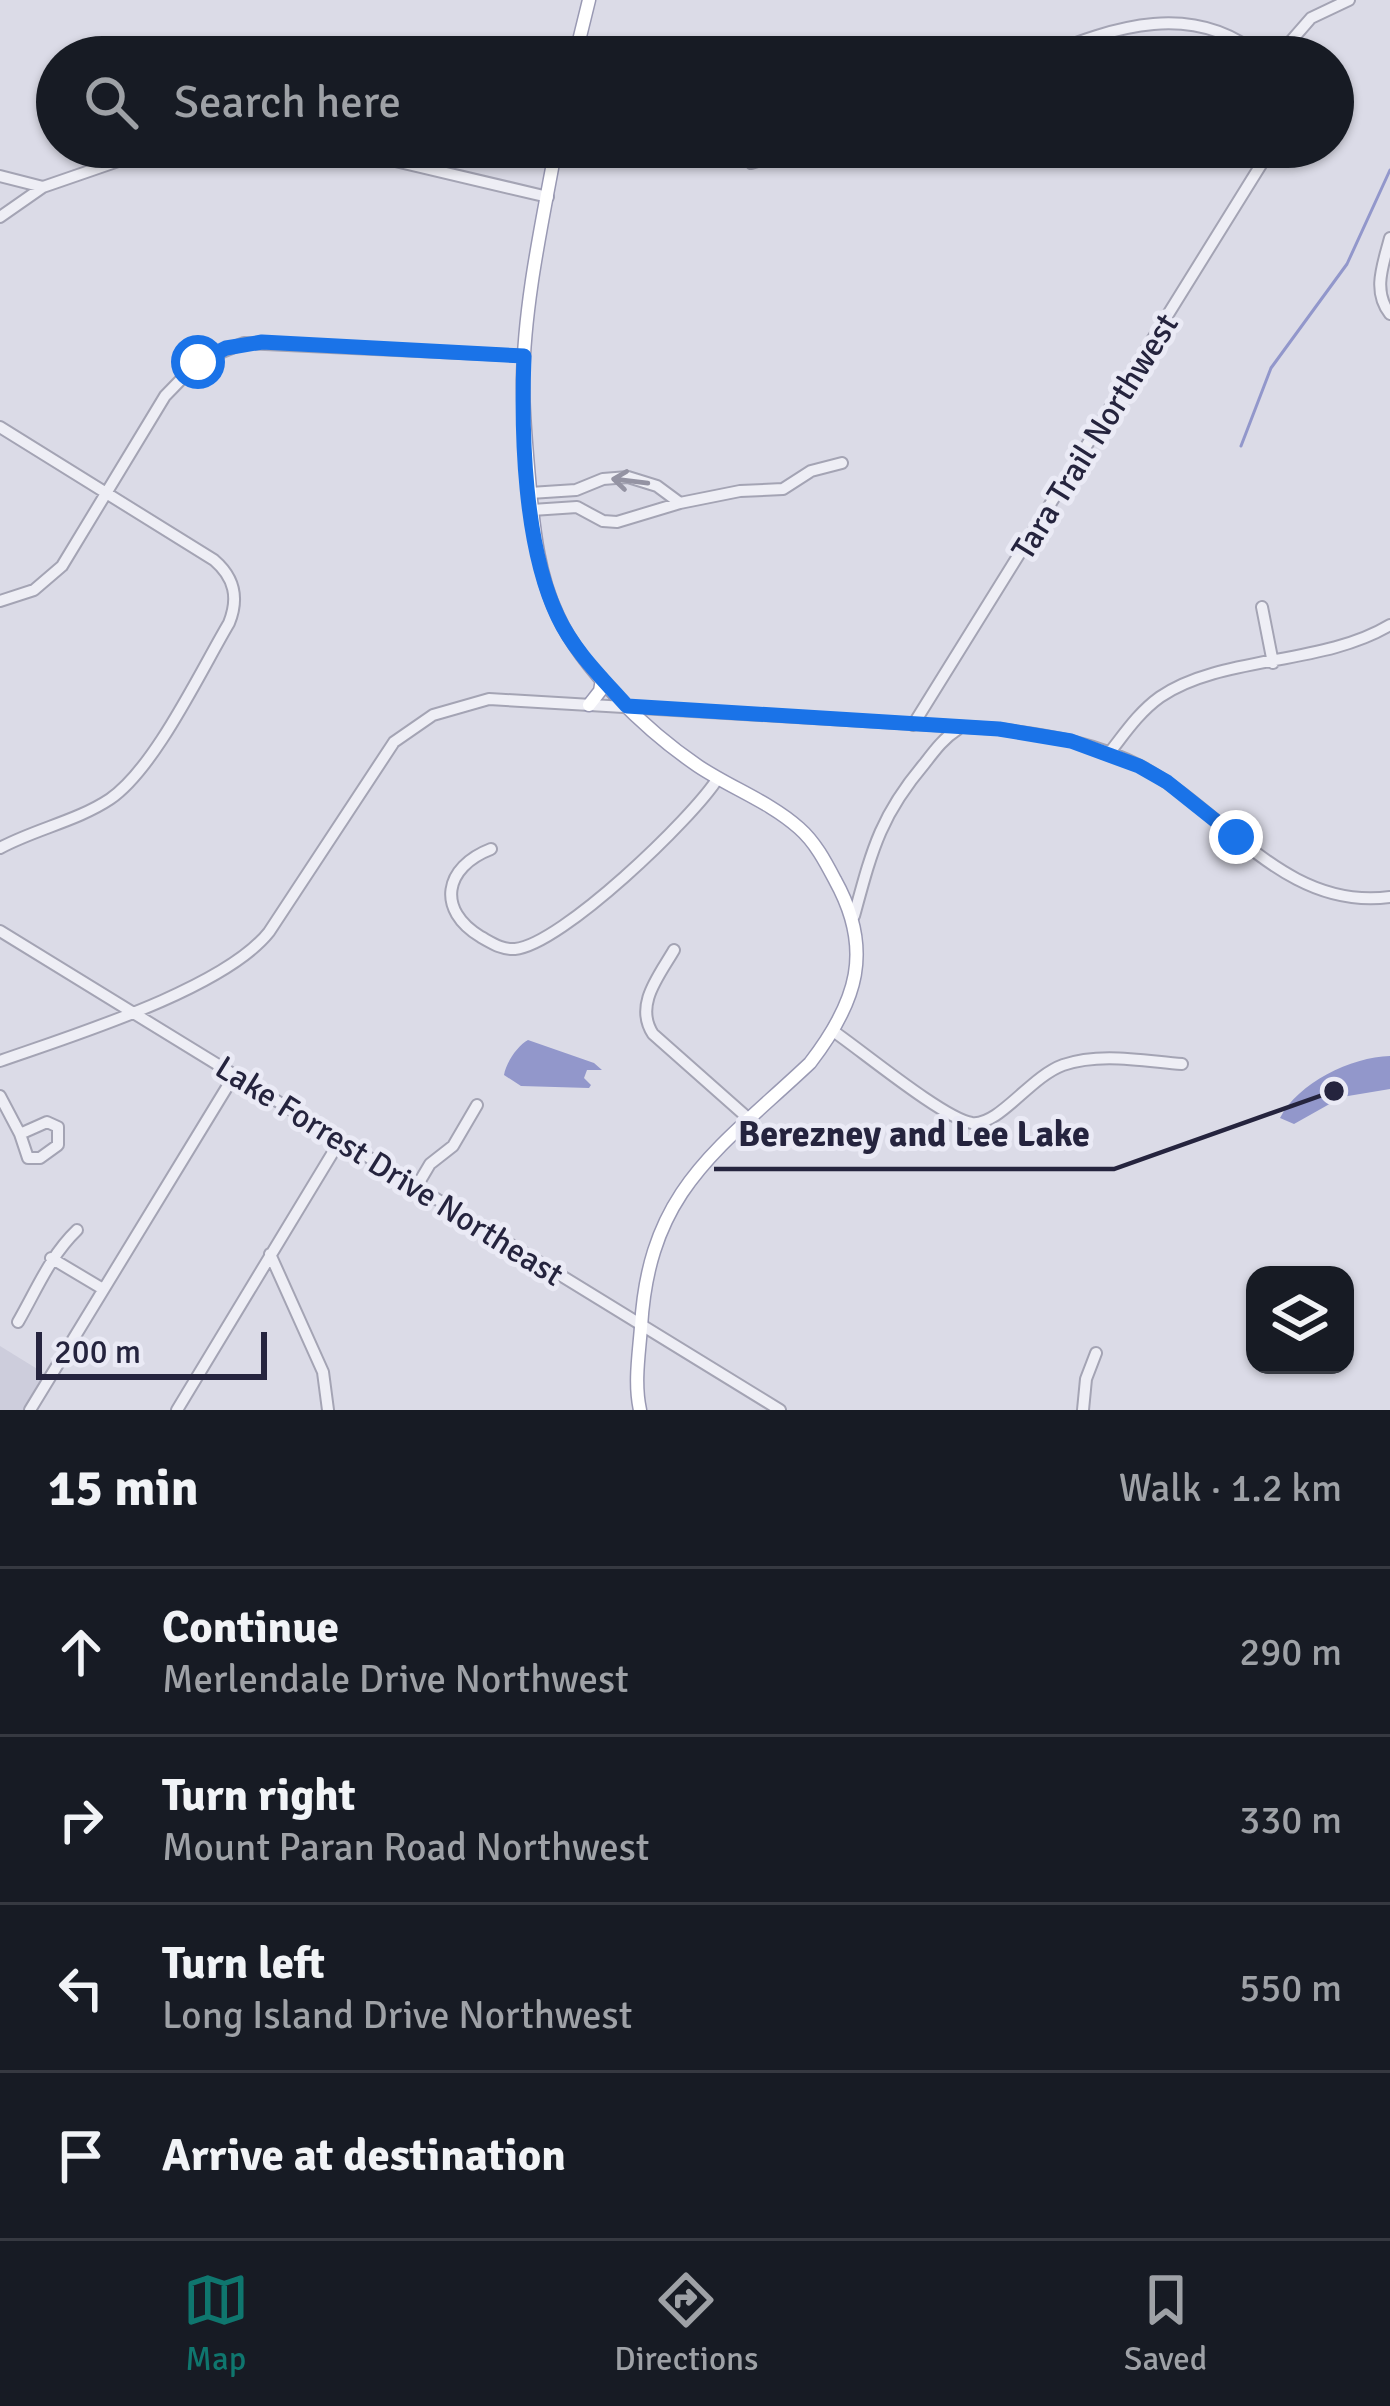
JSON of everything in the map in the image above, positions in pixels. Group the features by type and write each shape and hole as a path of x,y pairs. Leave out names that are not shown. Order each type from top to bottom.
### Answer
{"main road":[{"path":"580,36 589,0"},
{"path":"553,168 524,356 532,510 547,590 557,616 602,679 674,748 789,820 812,840 854,916 858,942 856,970 833,1031 810,1064 698,1168 675,1201 644,1293 640,1410"},
{"path":"589,705 602,679"}],"street":[{"path":"1295,36 1311,18 1349,0"},
{"path":"1091,36 1128,21 1169,16 1236,36"},
{"path":"0,218 44,187 99,168"},
{"path":"425,168 548,197"},
{"name":"Tara Trail Northwest","path":"914,724 1259,168"},
{"path":"0,176 44,187"},
{"path":"1390,238 1378,288 1390,314"},
{"path":"0,601 23,596 53,576 174,383 198,362 226,348 262,342 524,356"},
{"path":"0,427 221,566 234,589 232,616 128,784 95,807 0,848"},
{"path":"532,510 577,507 616,522 680,502 783,489 811,471 842,463"},
{"path":"530,493 576,490 603,479 628,477 658,486 680,502"},
{"path":"576,490 577,507"},
{"path":"1262,607 1273,663"},
{"path":"1110,752 1145,709 1180,686 1350,642 1390,625"},
{"path":"0,1061 135,1011 227,968 259,946 394,742 451,708 489,699 1036,734 1110,752 1167,782 1281,871 1336,896 1390,897"},
{"path":"854,916 877,833 888,811 943,741 959,728"},
{"path":"491,849 460,872 451,892 452,910 463,926 494,945 524,947 580,915 696,807 718,778"},
{"name":"Lake Forrest Drive Northeast","path":"0,931 780,1410"},
{"path":"674,950 646,1000 646,1023 749,1119"},
{"path":"833,1031 952,1115 975,1124 996,1118 1033,1081 1066,1064 1100,1058 1182,1064"},
{"path":"30,1410 235,1074"},
{"path":"0,1096 20,1134"},
{"path":"417,1186 430,1164 453,1146 477,1105"},
{"path":"177,1410 341,1139"},
{"path":"19,1322 51,1258 77,1230"},
{"path":"270,1254 322,1369 328,1410"},
{"path":"51,1258 103,1289"},
{"path":"1083,1410 1086,1379 1096,1353"}],"shaded area":[{"path":"0,1346 47,1375 27,1410 0,1410"}],"water":[{"path":"528,1040 602,1070 587,1070 584,1078 589,1088 521,1086 504,1075 513,1055"},
{"path":"1390,1056 1390,1089 1342,1097 1294,1124 1280,1118 1299,1094 1327,1074 1359,1061"}],"waterway":[{"path":"1241,446 1271,368 1347,264 1390,170"}],"place":[{"name":"Berezney and Lee Lake","path":"1334,1091"}],"route":[{"path":"198,362 226,348 262,342 524,356 524,427 532,510 547,590 570,639 627,706 999,729 1071,741 1110,752 1167,782 1236,837"}]}
